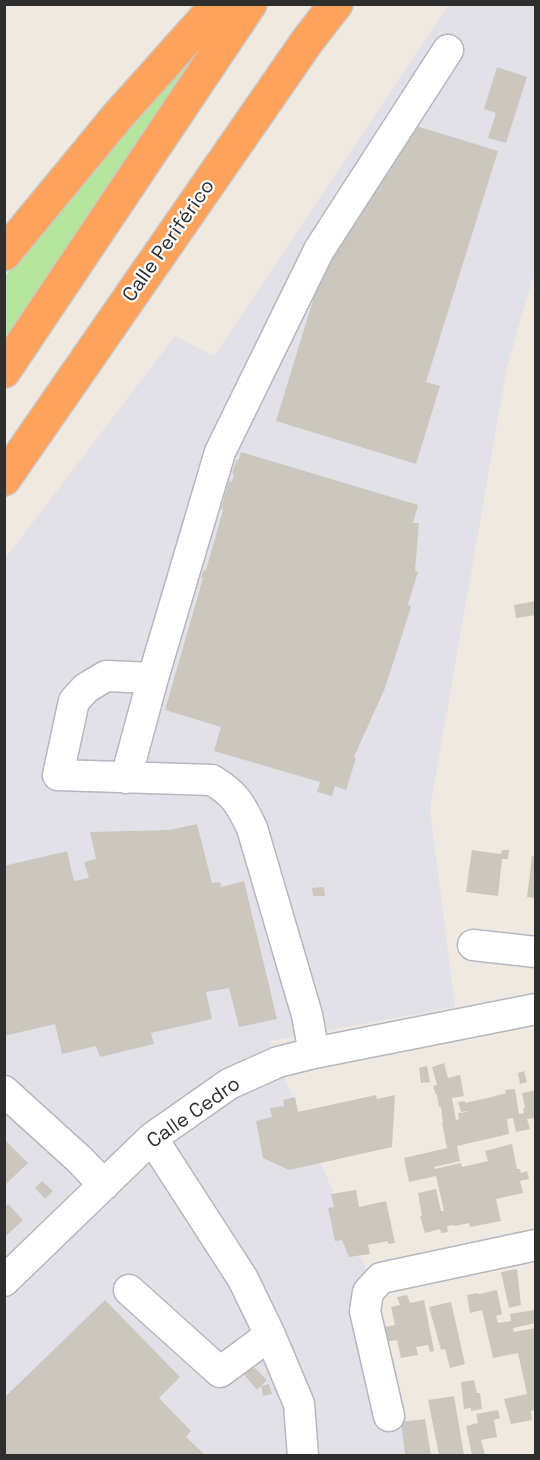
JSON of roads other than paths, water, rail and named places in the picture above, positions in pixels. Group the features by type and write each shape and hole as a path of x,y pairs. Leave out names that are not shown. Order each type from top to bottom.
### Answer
{"highway":[{"path":"4,254 117,117 218,4"},
{"path":"4,371 250,4"},
{"name":"Calle Periférico","path":"4,479 308,40 336,4"}],"street":[{"path":"126,778 220,452 319,250 448,50"},
{"path":"153,678 106,676 86,688 75,701 58,775 212,780 227,789 241,805 252,828 307,1015 314,1053"},
{"path":"473,945 536,952"},
{"name":"Calle Cedro","path":"4,1281 152,1138 229,1084 278,1062 314,1053 536,1009"},
{"path":"4,1091 79,1159 104,1185"},
{"path":"152,1138 243,1279 270,1335 299,1404 303,1455"},
{"path":"389,1416 365,1311 368,1292 381,1278 536,1245"},
{"path":"129,1290 220,1372 270,1335"}]}
